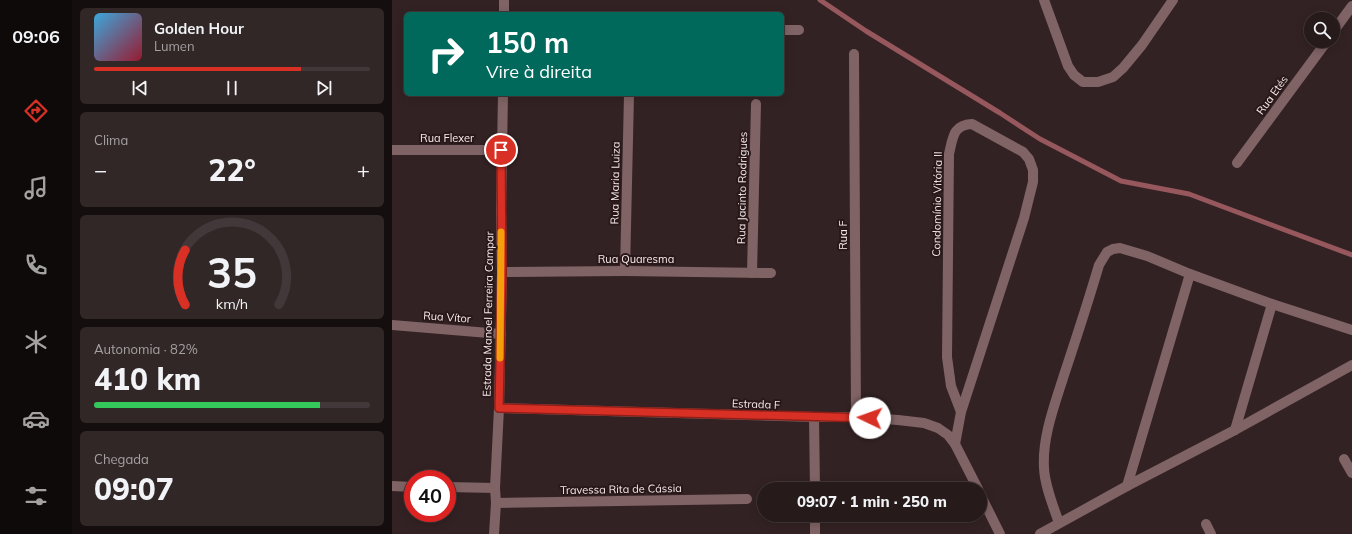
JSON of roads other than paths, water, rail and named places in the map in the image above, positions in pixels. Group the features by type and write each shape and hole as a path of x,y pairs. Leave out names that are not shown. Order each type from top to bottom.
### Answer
{"street":[{"path":"504,0 504,12"},
{"path":"1044,0 1068,66 1074,75 1083,82 1098,82 1113,77 1123,68 1142,45 1173,0"},
{"path":"1340,22 1352,6"},
{"path":"784,30 799,30"},
{"name":"Rua Etés","path":"1237,163 1321,48"},
{"name":"Rua F","path":"854,54 856,417"},
{"name":"Estrada Manoel Ferreira Campar","path":"494,534 496,503 494,488 499,408 501,334 501,150 503,96"},
{"name":"Rua Maria Luiza","path":"625,271 629,96"},
{"name":"Rua Jacinto Rodrigues","path":"752,273 756,104"},
{"name":"Condomínio Vitória II","path":"956,444 961,412 1024,218 1033,182 1031,165 1023,152 972,124 964,124 958,128 954,134 949,154 947,356 951,386 961,412"},
{"name":"Rua Flexer","path":"392,150 501,150"},
{"path":"1059,523 1045,480 1044,452 1053,409 1099,265 1107,252 1120,248 1147,256 1190,274 1272,304 1352,330"},
{"name":"Rua Quaresma","path":"502,272 625,271 771,273"},
{"path":"1127,486 1190,274"},
{"path":"1235,430 1272,304"},
{"name":"Rua Vítor","path":"392,325 501,334"},
{"path":"1040,534 1127,486 1235,430 1352,365"},
{"name":"Estrada F","path":"499,408 856,417 924,423 938,428 948,435 956,444 975,482"},
{"path":"814,417 815,482"},
{"path":"1344,459 1352,474"},
{"path":"392,486 404,487"},
{"path":"456,487 494,488"},
{"name":"Travessa Rita de Cássia","path":"496,503 747,499"},
{"path":"987,508 1000,534"},
{"path":"815,522 815,534"},
{"path":"1206,524 1211,534"}],"waterway":[{"path":"820,0 866,31 1040,139 1121,181 1189,194 1352,255"}]}
